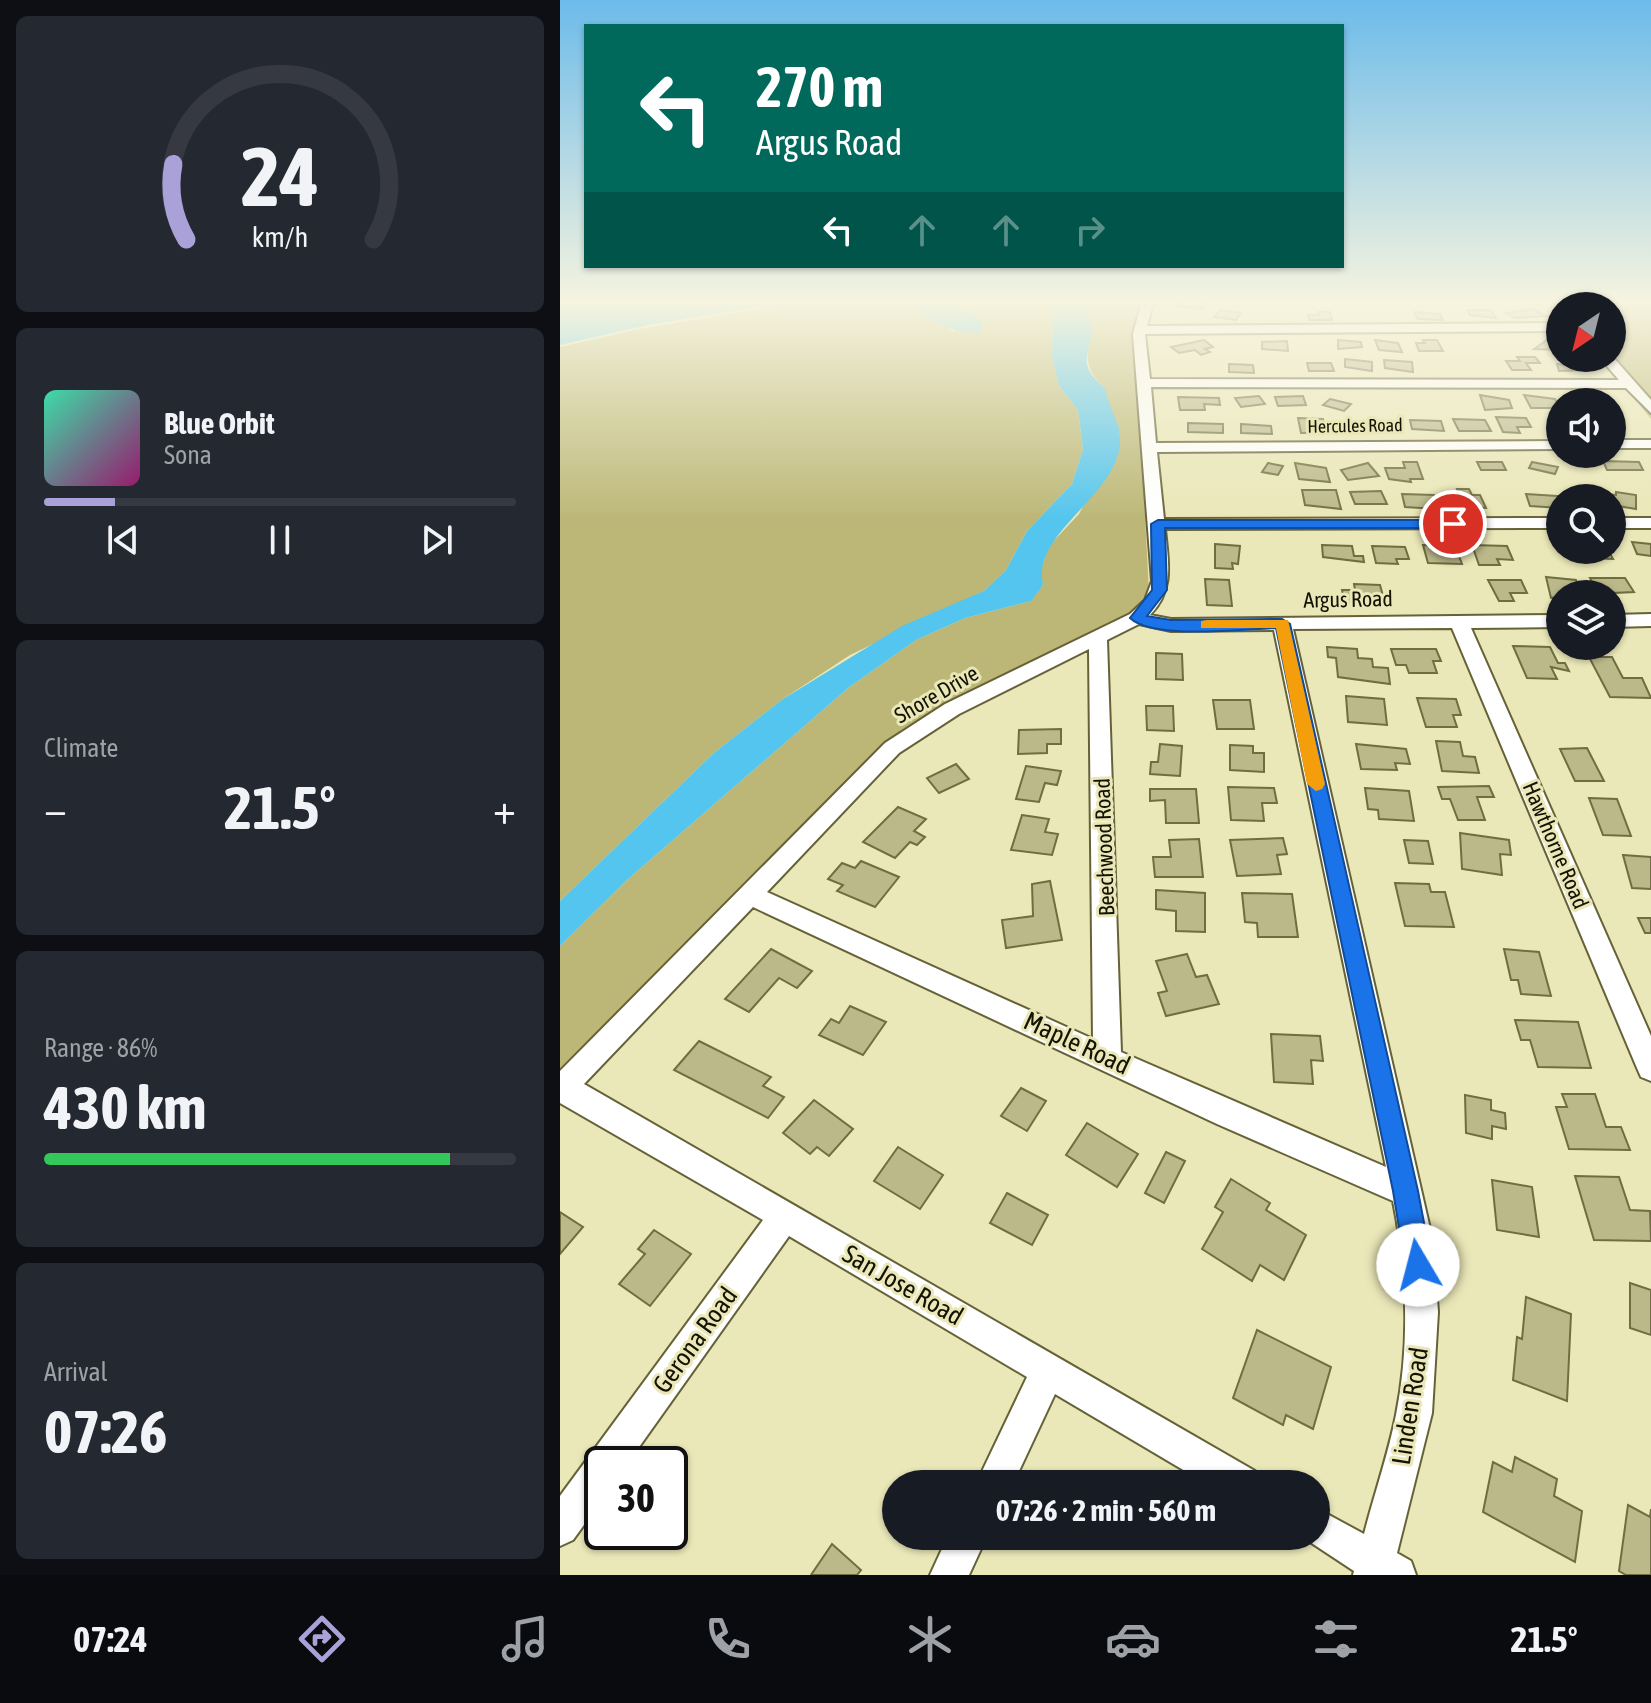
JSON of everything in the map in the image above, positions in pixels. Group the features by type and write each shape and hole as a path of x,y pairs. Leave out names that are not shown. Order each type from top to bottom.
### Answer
{"street":[{"name":"Shore Drive","path":"561,1088 892,748 952,709 1137,618 1159,590 1158,524 1143,374"},
{"path":"1621,374 1651,409"},
{"path":"1144,383 1629,384"},
{"path":"1626,444 1651,444"},
{"name":"Hercules Road","path":"1150,448 1546,445"},
{"path":"1158,524 1546,523"},
{"path":"1626,523 1651,523"},
{"name":"Argus Road","path":"1137,618 1150,624 1171,625 1546,621"},
{"name":"Hawthorne Road","path":"1459,622 1651,1068"},
{"path":"1626,623 1648,625"},
{"name":"Linden Road","path":"1282,624 1417,1242 1422,1312 1421,1362 1414,1413 1382,1571"},
{"name":"Beechwood Road","path":"1098,638 1107,1057"},
{"name":"Maple Road","path":"748,894 1406,1191"},
{"name":"San Jose Road","path":"561,1088 1218,1470"},
{"name":"Gerona Road","path":"618,1446 785,1216"},
{"path":"1001,1470 1049,1370"},
{"name":"Gerona Road","path":"560,1527 584,1494"},
{"path":"1330,1536 1382,1571"},
{"path":"949,1575 961,1550"}],"shaded area":[{"path":"560,374 1056,374 1059,386 1078,410 1083,449 1072,484 1027,531 1006,570 984,591 850,655 783,699 715,752 560,901"},
{"path":"1094,374 1138,374 1149,593 1124,623 973,689 901,730 560,1078 560,946 628,879 848,688 916,640 965,618 1030,601 1043,585 1040,573 1048,547 1079,514 1120,435 1108,408 1105,388"},
{"path":"1615,374 1651,374 1651,419"}],"water":[{"path":"1056,374 1092,374 1105,388 1120,436 1117,457 1108,476 1050,547 1043,565 1043,585 1031,601 965,618 916,640 848,688 628,879 560,946 560,901 715,752 783,699 902,626 984,591 1006,570 1027,531 1072,484 1083,449 1078,410 1059,386"}],"building":[{"path":"1480,395 1509,400 1512,408 1485,410"},
{"path":"1524,395 1546,398 1546,408 1531,408"},
{"path":"1259,396 1265,404 1241,407 1235,398"},
{"path":"1303,396 1306,405 1278,406 1275,397"},
{"path":"1178,397 1219,398 1220,405 1204,404 1205,410 1180,410"},
{"path":"1330,399 1351,404 1344,411 1323,405"},
{"path":"1496,417 1526,418 1531,427 1517,427 1520,433 1503,432"},
{"path":"1298,418 1323,419 1325,427 1312,427 1313,433 1301,433"},
{"path":"1453,419 1485,420 1491,431 1459,431"},
{"path":"1410,420 1441,421 1444,431 1412,429"},
{"path":"1188,423 1223,424 1223,433 1188,432"},
{"path":"1241,424 1271,426 1272,434 1241,433"},
{"path":"1403,462 1417,462 1423,479 1410,479 1411,482 1389,479 1385,468 1405,468"},
{"path":"1477,462 1502,462 1506,470 1481,470"},
{"path":"1532,462 1546,465 1546,468 1558,468 1555,474 1529,468"},
{"path":"1626,462 1639,462 1643,470 1607,470 1626,468"},
{"path":"1268,463 1283,466 1278,475 1262,472"},
{"path":"1295,463 1326,468 1330,482 1299,479"},
{"path":"1368,463 1379,476 1348,480 1341,470"},
{"path":"1457,489 1469,489 1472,495 1480,495 1486,508 1452,506 1446,493 1459,493"},
{"path":"1302,490 1336,490 1341,509 1305,505"},
{"path":"1381,491 1387,504 1355,504 1350,492"},
{"path":"1402,494 1434,495 1437,509 1405,507"},
{"path":"1526,494 1546,495 1546,507 1530,506"},
{"path":"1626,494 1636,495 1636,509 1626,507"},
{"path":"1632,542 1651,544 1651,556 1637,554"},
{"path":"1215,544 1240,546 1238,564 1232,563 1233,569 1215,568"},
{"path":"1322,545 1352,546 1354,556 1363,556 1364,562 1323,557"},
{"path":"1423,545 1437,546 1438,551 1457,551 1462,564 1428,563"},
{"path":"1472,545 1507,546 1513,560 1497,559 1500,565 1479,565"},
{"path":"1372,546 1405,547 1409,559 1396,559 1398,564 1376,563"},
{"path":"1546,577 1576,580 1547,580"},
{"path":"1625,578 1634,592 1626,592 1626,580 1591,580"},
{"path":"1205,579 1229,580 1232,606 1207,605"},
{"path":"1488,580 1521,580 1527,593 1510,593 1514,601 1499,601"},
{"path":"1354,584 1380,585 1385,603 1345,603 1342,590 1355,590"},
{"path":"1513,646 1546,647 1546,660 1565,663 1569,671 1551,667 1557,679 1527,678"},
{"path":"1327,647 1357,649 1358,658 1372,659 1373,667 1388,668 1390,684 1338,677 1336,658 1328,657"},
{"path":"1391,649 1436,649 1441,661 1433,661 1437,673 1409,673 1406,665 1396,665"},
{"path":"1156,653 1182,654 1183,680 1156,679"},
{"path":"1591,660 1614,660 1623,678 1642,678 1651,698 1610,697"},
{"path":"1346,696 1384,699 1387,725 1348,722"},
{"path":"1417,698 1456,699 1461,715 1453,715 1457,727 1426,727"},
{"path":"1213,700 1250,700 1254,729 1217,729"},
{"path":"1146,706 1173,706 1174,731 1147,730"},
{"path":"1061,729 1061,744 1047,744 1047,753 1018,754 1019,730"},
{"path":"1436,741 1460,742 1463,756 1475,757 1479,773 1442,771"},
{"path":"1160,744 1182,746 1180,776 1150,774 1151,762 1158,762"},
{"path":"1356,744 1406,749 1410,764 1395,763 1397,770 1361,769"},
{"path":"1230,745 1253,746 1253,753 1264,753 1264,772 1230,770"},
{"path":"1587,748 1604,781 1575,781 1560,749"},
{"path":"956,764 969,779 939,793 927,778"},
{"path":"1026,766 1061,771 1057,785 1045,783 1039,802 1016,799"},
{"path":"1489,786 1494,797 1477,797 1485,820 1458,820 1450,799 1442,799 1438,787"},
{"path":"1228,787 1274,788 1277,803 1262,803 1264,821 1231,820"},
{"path":"1365,788 1409,791 1414,821 1379,819 1378,810 1368,809"},
{"path":"1150,789 1196,789 1199,823 1166,823 1165,800 1150,801"},
{"path":"1589,798 1617,799 1631,836 1603,835"},
{"path":"898,807 926,819 914,831 925,837 917,845 910,842 895,858 863,842"},
{"path":"1022,815 1049,819 1045,832 1058,834 1052,855 1011,850"},
{"path":"1460,833 1509,840 1511,855 1500,854 1502,875 1462,869"},
{"path":"1283,838 1287,854 1277,855 1281,874 1237,876 1230,840"},
{"path":"1199,839 1203,877 1155,877 1153,857 1171,857 1169,840"},
{"path":"1404,840 1428,841 1433,864 1409,863"},
{"path":"1623,855 1651,857 1651,889 1632,888"},
{"path":"861,861 899,877 875,907 837,891 843,885 828,879 842,863 855,868"},
{"path":"1050,881 1062,940 1006,948 1002,920 1033,916 1032,884"},
{"path":"1395,883 1429,884 1431,892 1445,892 1454,927 1405,926"},
{"path":"1156,890 1205,893 1205,932 1176,931 1176,911 1156,909"},
{"path":"1242,893 1292,894 1298,937 1258,937 1257,923 1245,922"},
{"path":"1638,918 1651,918 1651,933 1645,933"},
{"path":"771,949 812,971 797,988 779,978 749,1012 725,999"},
{"path":"1504,949 1539,952 1551,996 1521,994 1518,980 1511,980"},
{"path":"1187,954 1196,977 1207,975 1219,1004 1166,1016 1158,993 1167,991 1156,961"},
{"path":"850,1006 886,1022 863,1055 819,1035 831,1019 839,1023"},
{"path":"1515,1020 1578,1022 1591,1068 1538,1067 1530,1040 1521,1040"},
{"path":"1271,1034 1320,1036 1323,1061 1311,1060 1313,1084 1274,1082"},
{"path":"699,1041 771,1077 763,1086 784,1097 768,1118 674,1070"},
{"path":"1021,1088 1046,1101 1027,1131 1001,1116"},
{"path":"1562,1094 1595,1094 1606,1127 1621,1127 1630,1150 1569,1149 1556,1107 1567,1107"},
{"path":"1465,1095 1491,1100 1491,1110 1505,1113 1506,1129 1492,1126 1492,1139 1466,1133"},
{"path":"814,1100 853,1129 829,1156 817,1147 810,1154 783,1133"},
{"path":"1087,1123 1138,1154 1117,1187 1066,1155"},
{"path":"898,1147 943,1175 920,1209 874,1181"},
{"path":"1166,1152 1185,1161 1164,1203 1145,1193"},
{"path":"1575,1176 1619,1177 1630,1210 1650,1211 1651,1241 1594,1240"},
{"path":"1231,1179 1270,1203 1266,1210 1306,1235 1284,1280 1260,1265 1252,1281 1202,1249 1223,1212 1215,1207"},
{"path":"1492,1180 1532,1187 1539,1237 1497,1230"},
{"path":"1007,1193 1048,1215 1032,1245 990,1223"},
{"path":"560,1212 583,1227 560,1254"},
{"path":"654,1230 691,1254 650,1306 619,1284 645,1254 638,1249"},
{"path":"1630,1283 1651,1290 1651,1335 1630,1328"},
{"path":"1526,1297 1571,1314 1567,1401 1513,1380 1517,1337 1522,1339"},
{"path":"1257,1330 1331,1367 1313,1429 1286,1415 1283,1425 1233,1398"},
{"path":"1515,1457 1557,1479 1554,1496 1582,1511 1575,1562 1483,1512 1493,1462 1512,1472"},
{"path":"1628,1505 1650,1517 1651,1509 1651,1575 1626,1575 1619,1571"},
{"path":"832,1544 861,1570 857,1575 811,1575"}],"slow traffic":[{"path":"1207,625 1282,624 1316,784"}],"route":[{"path":"1418,1265 1417,1242 1282,624 1171,625 1150,624 1137,618 1153,602 1159,590 1158,524 1453,524"}]}
